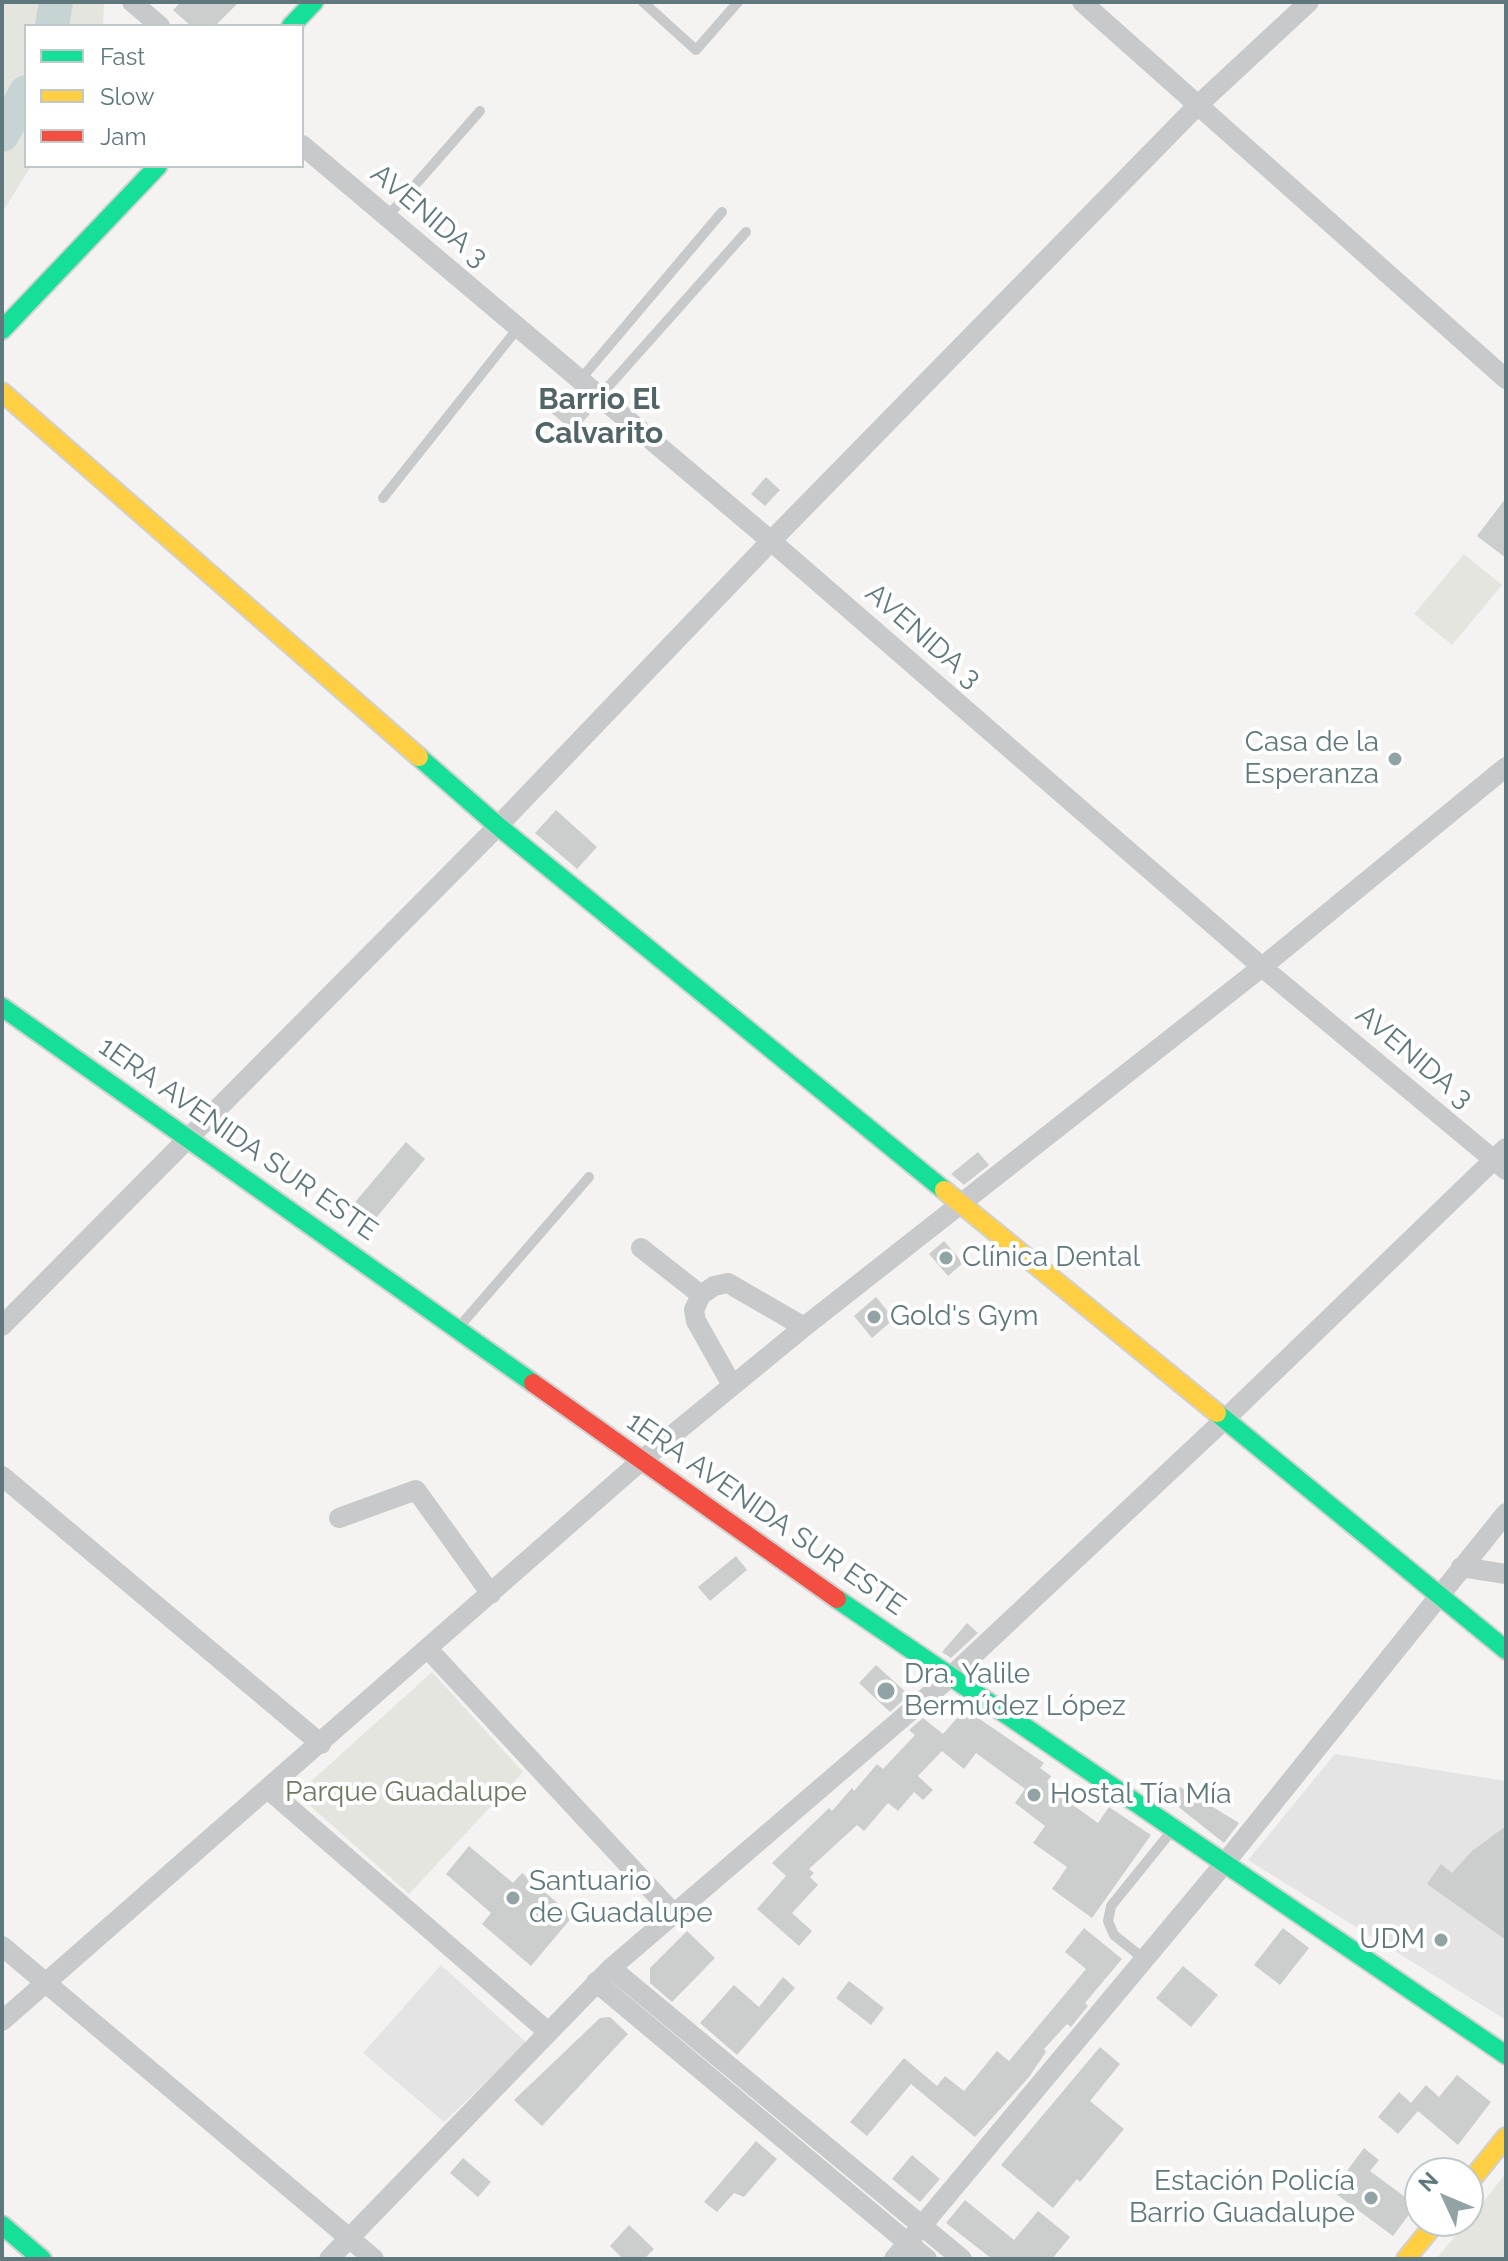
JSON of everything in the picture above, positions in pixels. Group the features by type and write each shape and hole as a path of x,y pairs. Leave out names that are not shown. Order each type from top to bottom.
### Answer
{"street":[{"path":"132,2 158,24"},
{"path":"293,24 314,2"},
{"path":"1082,2 1506,379"},
{"path":"2,1326 498,826 771,541 1197,106 1309,2"},
{"name":"AVENIDA 3","path":"304,147 771,541 1262,967 1502,1159"},
{"path":"2,330 156,168"},
{"path":"2,392 498,826 1437,1597 1506,1650"},
{"path":"2,2021 642,1460 804,1327 1262,967 1506,767"},
{"name":"1ERA AVENIDA SUR ESTE","path":"2,1007 949,1678 1506,2055"},
{"path":"329,2259 603,1975 949,1678 1502,1159"},
{"path":"641,1248 701,1295"},
{"path":"732,1385 696,1321 694,1310 701,1295 714,1286 728,1283 804,1327"},
{"path":"2,1476 321,1744"},
{"path":"339,1518 416,1490 491,1594"},
{"path":"901,2251 1224,1864 1506,1513"},
{"path":"1461,1567 1506,1574"},
{"path":"428,1649 675,1915"},
{"path":"269,1790 547,2031"},
{"path":"2,1946 374,2259"},
{"path":"603,1975 962,2259"},
{"path":"603,1975 901,2251 927,2259"},
{"path":"1484,2164 1506,2137"},
{"path":"2,2225 42,2259"},
{"path":"1406,2259 1424,2237"}],"lane":[{"path":"643,2 696,50 738,2"},
{"path":"387,217 480,111"},
{"path":"580,380 722,212"},
{"path":"600,396 746,232"},
{"path":"383,498 518,328"},
{"path":"458,1329 589,1177"},
{"path":"1144,1959 1114,1935 1108,1921 1111,1906 1171,1831"}],"shaded area":[{"name":"UDM","path":"1335,1754 1506,1781 1506,2020 1248,1860"},
{"path":"441,1965 527,2043 444,2122 363,2053"}],"green space":[{"path":"2,2 104,2 103,24 24,24 24,168 30,168 2,213"},
{"path":"1464,554 1502,585 1452,645 1414,614"},
{"name":"Parque Guadalupe","path":"432,1672 523,1772 409,1894 297,1794"},
{"path":"1506,2173 1506,2259 1436,2259 1455,2237 1484,2237 1484,2201"}],"building":[{"path":"181,2 239,2 217,24 189,24 173,10"},
{"path":"564,392 590,414 574,432 548,410"},
{"path":"766,477 780,490 765,506 751,494"},
{"path":"1506,498 1506,558 1477,536"},
{"path":"556,810 597,847 577,869 535,833"},
{"path":"406,1142 425,1159 371,1224 350,1208"},
{"path":"978,1152 989,1165 964,1185 951,1174"},
{"name":"Clínica Dental","path":"944,1241 963,1263 948,1276 929,1254"},
{"name":"Gold's Gym","path":"876,1297 894,1319 872,1338 854,1316"},
{"path":"736,1556 747,1570 710,1601 698,1587"},
{"path":"967,1623 978,1633 951,1658 942,1652"},
{"name":"Dra. Yalile Bermúdez López","path":"876,1665 909,1695 890,1712 859,1683"},
{"path":"965,1709 1044,1763 1040,1768 1051,1776 1047,1782 1054,1787 1052,1790 1098,1823 1109,1807 1151,1835 1092,1918 1052,1889 1067,1867 1033,1843 1045,1826 1015,1803 1025,1789 976,1753 964,1769 942,1751 918,1776 933,1790 923,1800 914,1792 898,1811 888,1803 864,1831 857,1825 809,1869 814,1873 810,1877 818,1885 792,1913 812,1931 799,1946 757,1909 786,1876 772,1863 829,1808 832,1811 852,1788 854,1791 877,1764 883,1769 915,1735 909,1730 923,1718 943,1734"},
{"path":"1180,1787 1239,1823 1224,1843 1171,1801"},
{"path":"1506,1826 1506,1940 1427,1884 1441,1864 1452,1873 1472,1851"},
{"name":"Santuario de Guadalupe","path":"469,1846 513,1883 522,1873 573,1916 531,1966 482,1924 491,1913 446,1874"},
{"path":"1084,1928 1122,1959 1085,2003 1088,2006 1071,2027 1067,2024 1044,2049 1046,2052 1029,2077 975,2137 911,2084 867,2136 850,2122 904,2058 937,2086 945,2076 964,2091 997,2051 1009,2061 1086,1969 1065,1952"},
{"path":"1283,1928 1309,1948 1280,1985 1254,1965"},
{"path":"687,1931 715,1958 672,2002 650,1983 650,1968"},
{"path":"1183,1966 1218,1995 1191,2027 1156,1998"},
{"path":"783,1977 795,1988 737,2055 700,2023 734,1985 759,2007"},
{"path":"849,1981 884,2008 871,2025 836,1998"},
{"path":"610,2017 628,2034 542,2126 514,2100 600,2018"},
{"path":"1100,2047 1120,2064 1090,2101 1124,2129 1080,2182 1077,2179 1053,2208 1001,2165"},
{"path":"1457,2075 1491,2102 1458,2145 1418,2111 1398,2134 1378,2117 1399,2092 1411,2103 1426,2085 1439,2097"},
{"path":"756,2141 777,2159 744,2197 734,2193 717,2212 704,2202"},
{"path":"1364,2148 1379,2160 1370,2171 1404,2196 1404,2221 1393,2236 1332,2191"},
{"path":"912,2155 940,2179 920,2202 892,2179"},
{"path":"463,2158 491,2182 478,2197 450,2173"},
{"path":"965,2200 1014,2240 1038,2211 1070,2237 1052,2259 992,2259 946,2223"},
{"path":"629,2225 654,2249 644,2259 623,2259 610,2246"}],"waterway":[{"path":"52,24 56,2"},
{"path":"2,135 24,96"}],"traffic: fast":[{"path":"293,24 314,2"},
{"path":"2,330 156,168"},
{"path":"419,757 498,826 944,1190"},
{"path":"2,1007 533,1383"},
{"path":"1217,1413 1506,1650"},
{"path":"837,1599 1506,2055"},
{"path":"2,2225 42,2259"}],"traffic: slow":[{"path":"2,392 419,757"},
{"path":"944,1190 1217,1413"},
{"path":"1484,2164 1506,2137"},
{"path":"1406,2259 1424,2237"}],"traffic: jam":[{"path":"533,1383 837,1599"}],"place":[{"name":"Casa de la Esperanza","path":"1395,759"},
{"name":"Clínica Dental","path":"946,1258"},
{"name":"Gold's Gym","path":"874,1317"},
{"name":"Dra. Yalile Bermúdez López","path":"886,1691"},
{"name":"Hostal Tía Mía","path":"1034,1795"},
{"name":"Santuario de Guadalupe","path":"513,1898"},
{"name":"UDM","path":"1441,1940"},
{"name":"Estación Policía Barrio Guadalupe","path":"1371,2198"}],"district":[{"name":"Barrio El Calvarito","path":"599,417"}]}
